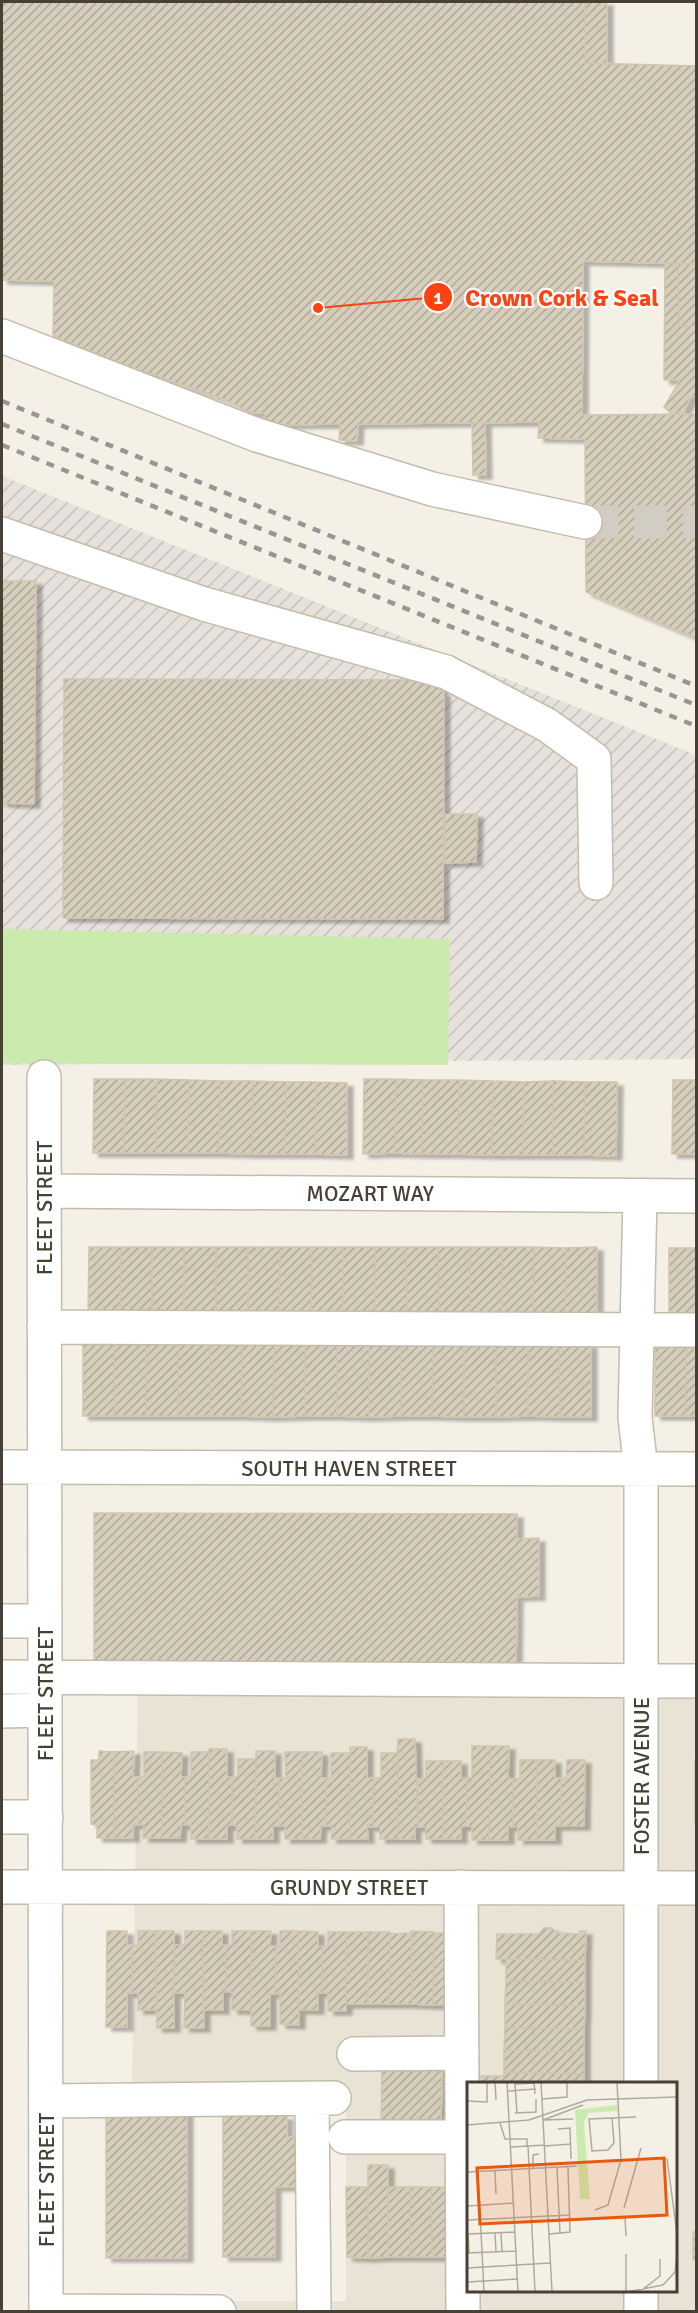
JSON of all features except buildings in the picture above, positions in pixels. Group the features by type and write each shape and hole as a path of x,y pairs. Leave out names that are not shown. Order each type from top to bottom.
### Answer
{"street":[{"path":"2,336 257,435 432,489 585,522"},
{"path":"2,534 204,604 446,672 547,725 594,759 596,883"},
{"name":"FLEET STREET","path":"45,1077 46,2311"},
{"name":"MOZART WAY","path":"44,1191 696,1196"},
{"name":"FOSTER AVENUE","path":"640,1196 635,1418 641,1469 641,2082"},
{"path":"44,1327 696,1330"},
{"name":"SOUTH HAVEN STREET","path":"2,1467 696,1469"},
{"path":"2,1621 45,1621"},
{"path":"2,1677 696,1681"},
{"path":"2,1711 45,1710"},
{"path":"2,1817 46,1817"},
{"name":"GRUNDY STREET","path":"2,1887 696,1888"},
{"path":"461,1887 464,2312"},
{"path":"354,2054 462,2053"},
{"path":"46,2101 323,2098 314,2312"},
{"path":"345,2137 463,2137"},
{"path":"641,2292 641,2312"},
{"path":"46,2311 219,2312"}],"shaded area":[{"path":"2,476 696,755 696,1059 2,1065"},
{"path":"696,1671 696,2311 129,2312 129,2302 346,2301 346,2095 132,2093 138,1675"}],"green space":[{"path":"2,929 450,939 448,1065 2,1063"}],"tunnel":[{"path":"585,522 696,522"}],"railway":[{"path":"2,401 696,686"},
{"path":"2,424 696,705"},
{"path":"2,445 696,726"}],"place":[{"name":"Crown Cork & Seal","path":"318,308"}]}
